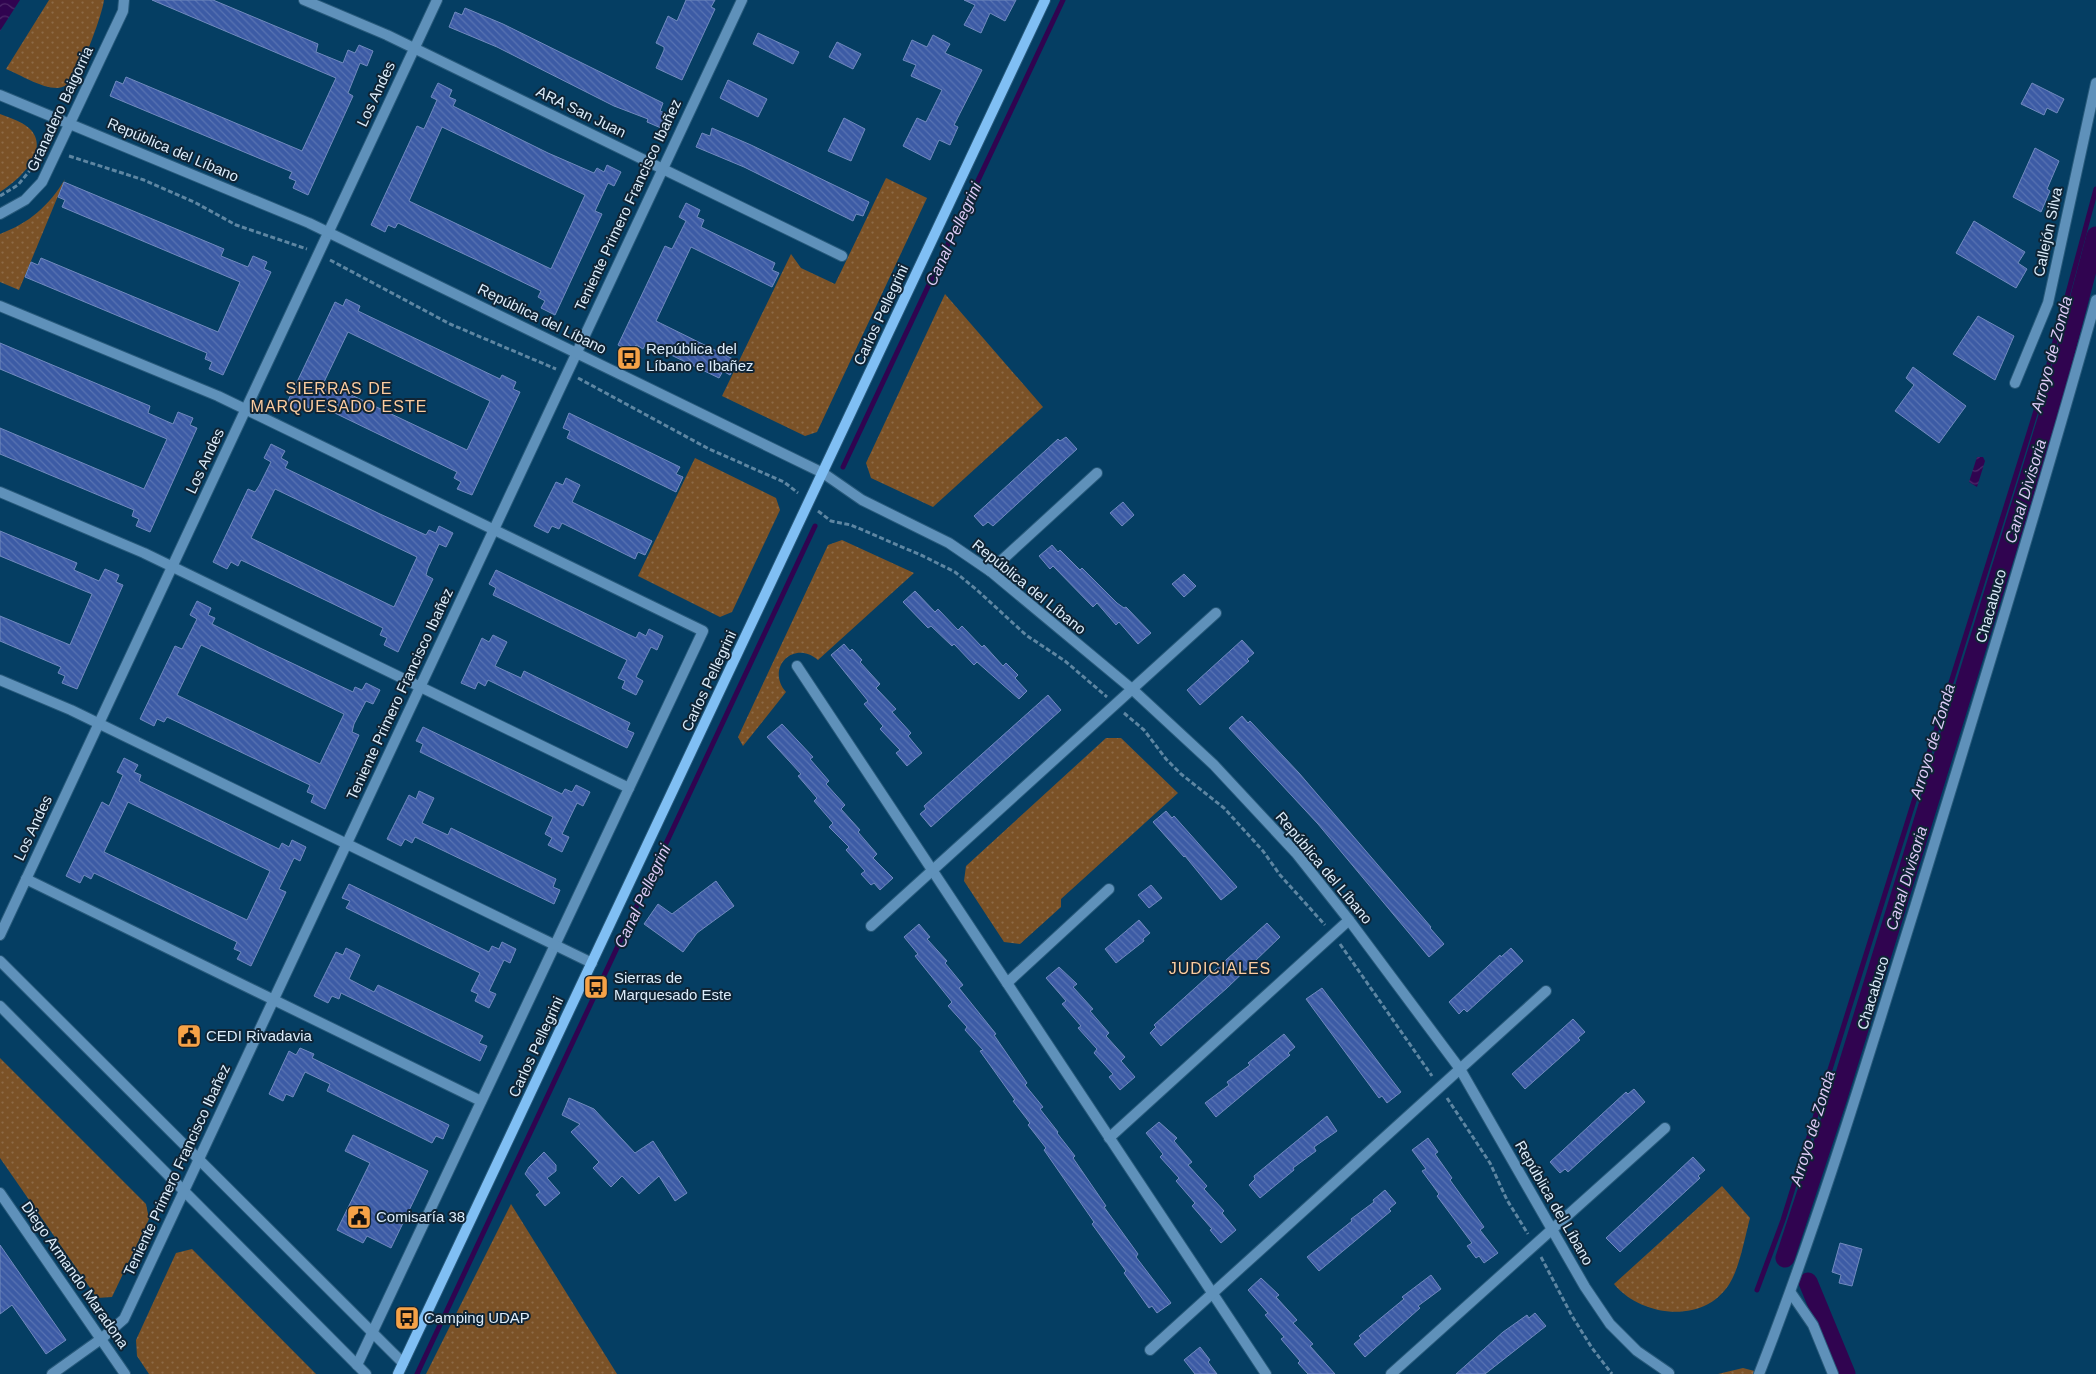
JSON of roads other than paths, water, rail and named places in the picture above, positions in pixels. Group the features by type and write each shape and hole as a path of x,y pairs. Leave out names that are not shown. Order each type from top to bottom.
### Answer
{"main road":[{"name":"Carlos Pellegrini","path":"398,1374 824,473 1045,0"}],"street":[{"name":"Granadero Baigorria","path":"0,214 34,193 42,182 123,11 124,0"},
{"name":"ARA San Juan","path":"304,0 414,48 842,256"},
{"name":"Los Andes","path":"0,935 437,0"},
{"name":"Teniente Primero Francisco Ibañez","path":"52,1374 101,1340 124,1319 566,372 742,0"},
{"name":"Callejón Silva","path":"2015,383 2048,303 2096,83"},
{"name":"República del Líbano","path":"0,95 328,232 824,473 862,500 949,543 990,571 1132,689 1220,772 1296,853 1349,920 1460,1069 1585,1287 1610,1324 1637,1351 1669,1374"},
{"name":"Chacabuco","path":"1759,1374 1791,1293 1833,1172 1982,690 2096,300"},
{"path":"0,306 218,396 493,530"},
{"path":"990,571 1096,473"},
{"path":"0,492 172,566 629,788"},
{"name":"Carlos Pellegrini","path":"357,1365 702,631 493,530"},
{"path":"871,926 1216,613"},
{"path":"797,666 1266,1374"},
{"path":"0,680 99,723 592,962"},
{"path":"26,879 481,1101"},
{"path":"1007,983 1109,889"},
{"path":"1109,1138 1349,920"},
{"path":"0,961 403,1363"},
{"path":"1150,1350 1546,991"},
{"path":"0,1006 366,1374"},
{"path":"1391,1374 1665,1128"},
{"name":"Diego Armando Maradona","path":"0,1193 125,1374"},
{"path":"1791,1293 1813,1324 1834,1374"}],"water":[{"path":"0,0 20,0 0,31"},
{"path":"1977,457 1983,457 1985,461 1977,487 1969,482"}],"waterway":[{"name":"Canal Pellegrini","path":"843,467 1063,0"},
{"name":"Arroyo de Zonda","path":"1757,1290 1783,1220 2039,401 2096,189"},
{"name":"Canal Divisoria","path":"1785,1258 1838,1097 2050,410 2096,236"},
{"name":"Canal Pellegrini","path":"417,1374 815,526"},
{"name":"Canal Divisoria","path":"1808,1282 1846,1374"}],"place":[{"name":"República del Líbano e Ibañez","path":"629,358"},
{"name":"Sierras de Marquesado Este","path":"596,987"},
{"name":"CEDI Rivadavia","path":"189,1036"},
{"name":"Comisaría 38","path":"359,1217"},
{"name":"Camping UDAP","path":"407,1318"}],"district":[{"name":"SIERRAS DE MARQUESADO ESTE","path":"339,397"},
{"name":"JUDICIALES","path":"1220,968"}]}
